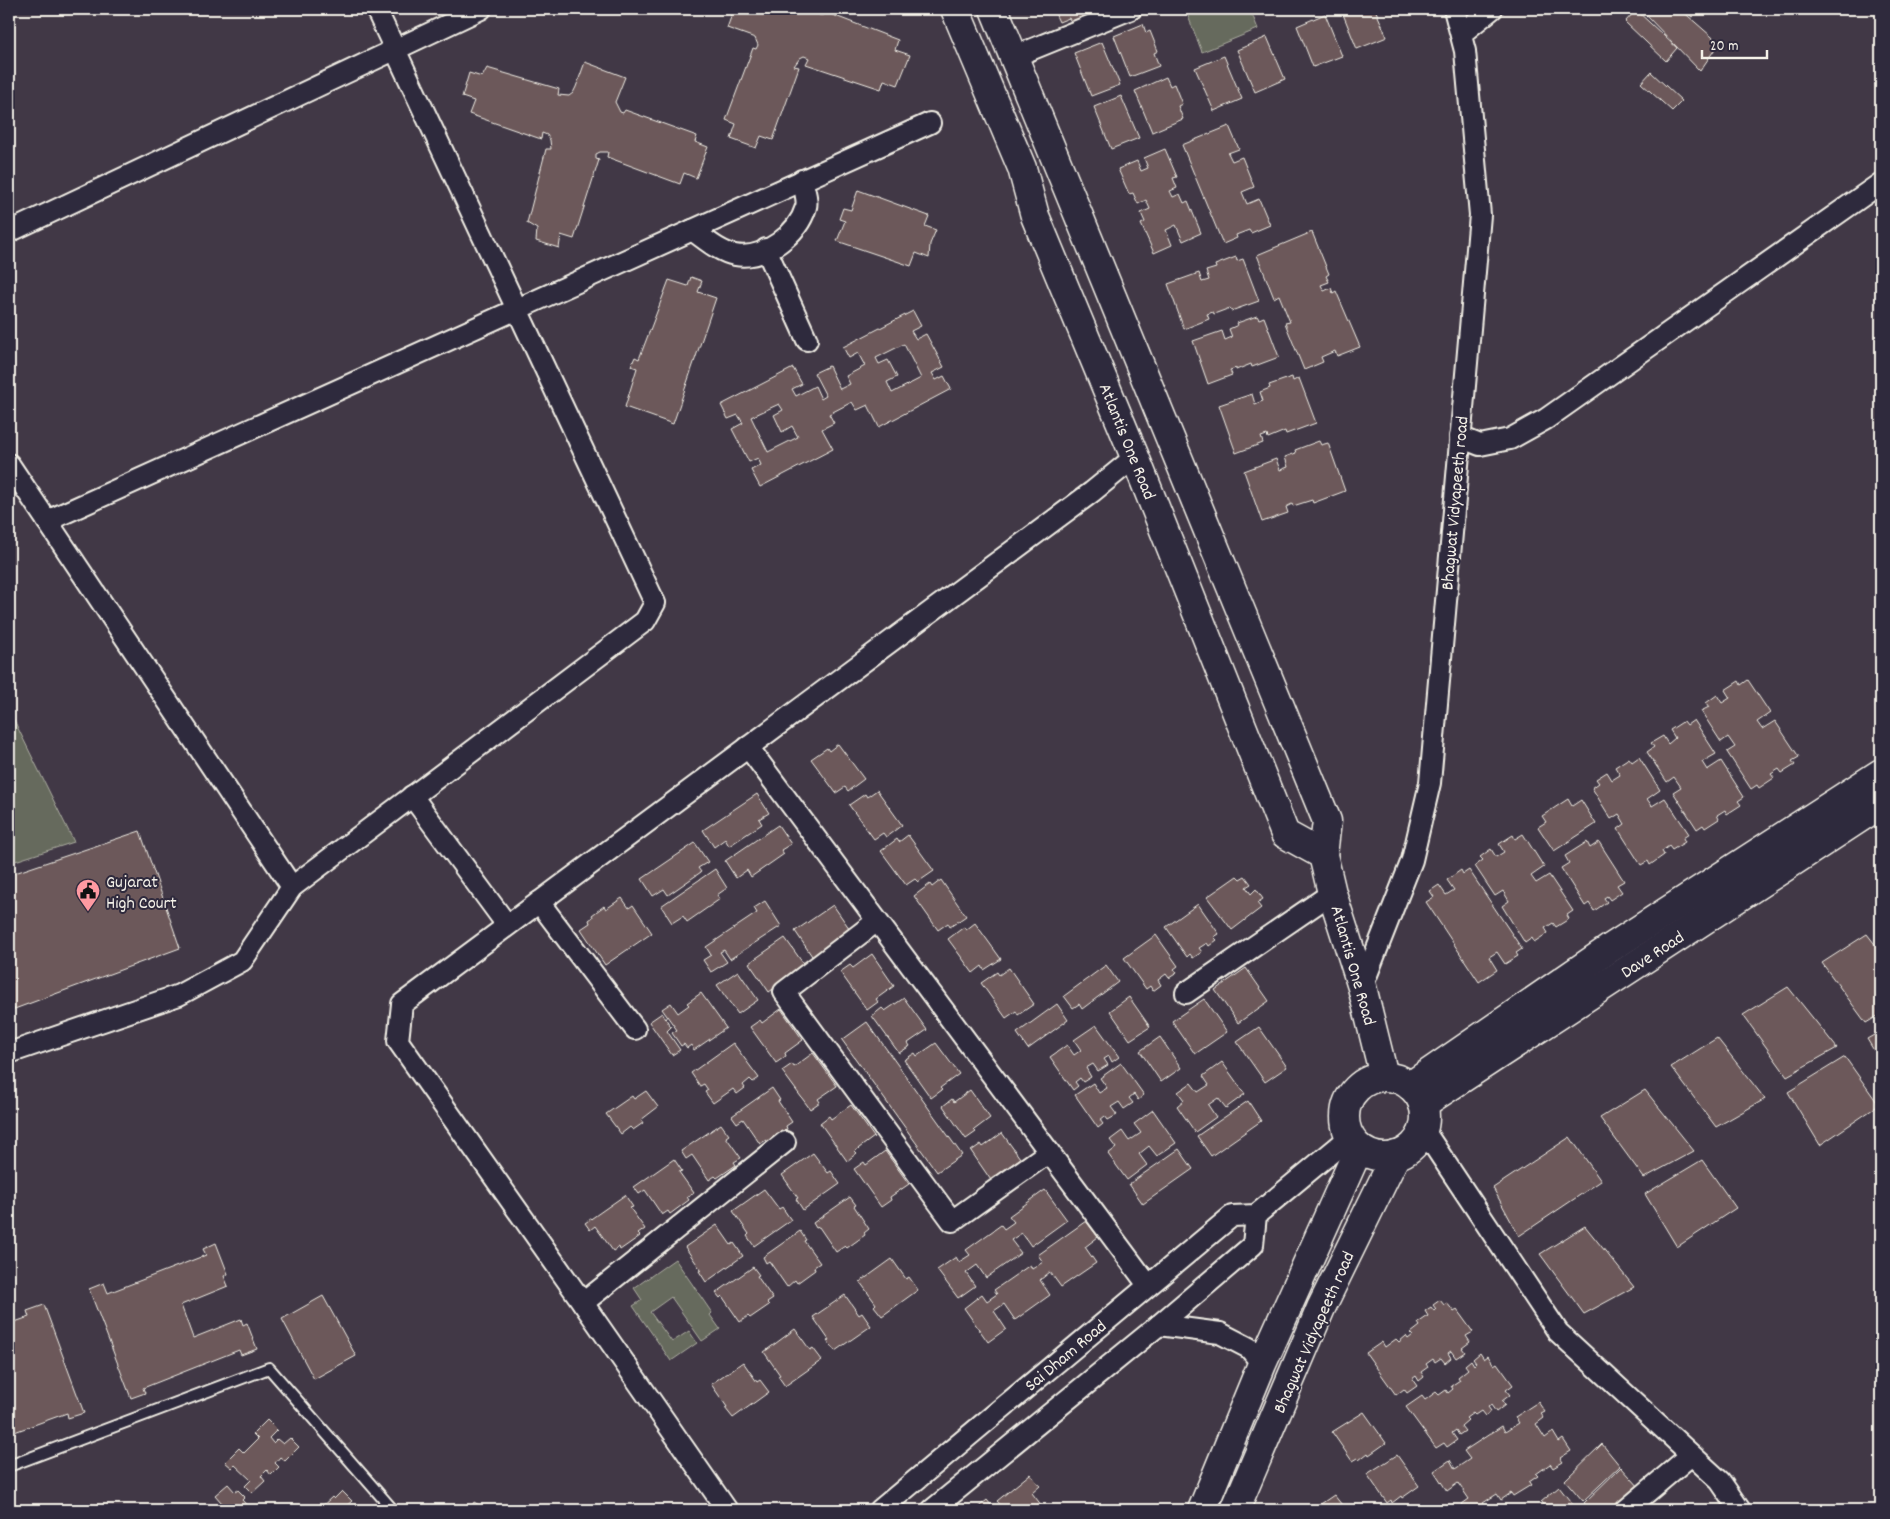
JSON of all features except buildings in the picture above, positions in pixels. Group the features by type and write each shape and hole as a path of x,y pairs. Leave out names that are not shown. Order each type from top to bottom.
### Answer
{"street":[{"path":"9,1053 179,995 242,961 292,887 645,621 655,603 376,9"},
{"path":"9,232 481,9"},
{"name":"Atlantis One Road","path":"955,9 1022,168 1035,216 1135,457 1285,834 1322,854"},
{"name":"Atlantis One Road","path":"994,9 1326,820 1322,854 1332,893 1362,987 1384,1076"},
{"path":"1013,57 1131,9"},
{"name":"Bhagwat Vidyapeeth road","path":"1362,987 1412,860 1430,783 1480,215 1465,51 1454,9"},
{"path":"1461,34 1492,9"},
{"path":"46,521 930,123"},
{"path":"692,230 714,246 735,255 753,255 777,245 795,228 806,205 802,180"},
{"path":"1460,437 1480,445 1510,439 1546,420 1881,183"},
{"path":"766,249 807,340"},
{"path":"727,1510 398,1041 402,1004 1084,498 1135,457"},
{"path":"9,464 292,887"},
{"path":"748,747 1148,1285"},
{"path":"1740,1510 1720,1481 1558,1332 1419,1106 1397,1078 1384,1076 1370,1079 1358,1086 1350,1097 1345,1110 1345,1124 1355,1142 1371,1155 1384,1157 1396,1155 1413,1145 1417,1140 1419,1106 1610,949 1881,773"},
{"path":"412,796 507,925"},
{"name":"Dave Road","path":"1419,1106 1881,804"},
{"path":"1186,993 1332,893"},
{"path":"539,902 635,1029"},
{"path":"877,921 784,992 952,1221 1048,1152"},
{"path":"583,1303 785,1142"},
{"path":"1256,1215 1355,1142"},
{"path":"1202,1510 1355,1142"},
{"name":"Bhagwat Vidyapeeth road","path":"1235,1510 1321,1308 1396,1155"},
{"name":"Sai Dham Road","path":"880,1510 1232,1216 1256,1215 1253,1245 932,1510"},
{"path":"1159,1324 1220,1333 1249,1348 1262,1364"},
{"path":"1626,1510 1692,1455"}],"lane":[{"path":"9,1466 268,1368 393,1510"}],"green space":[{"path":"1191,9 1250,9 1258,29 1202,52 1186,11"},
{"path":"9,710 74,842 9,863"},
{"path":"675,1259 712,1313 710,1315 720,1329 702,1341 671,1297 650,1312 672,1342 689,1331 697,1343 671,1361 633,1306 642,1300 634,1288"}],"place":[{"name":"Gujarat High Court","path":"88,912"}]}
